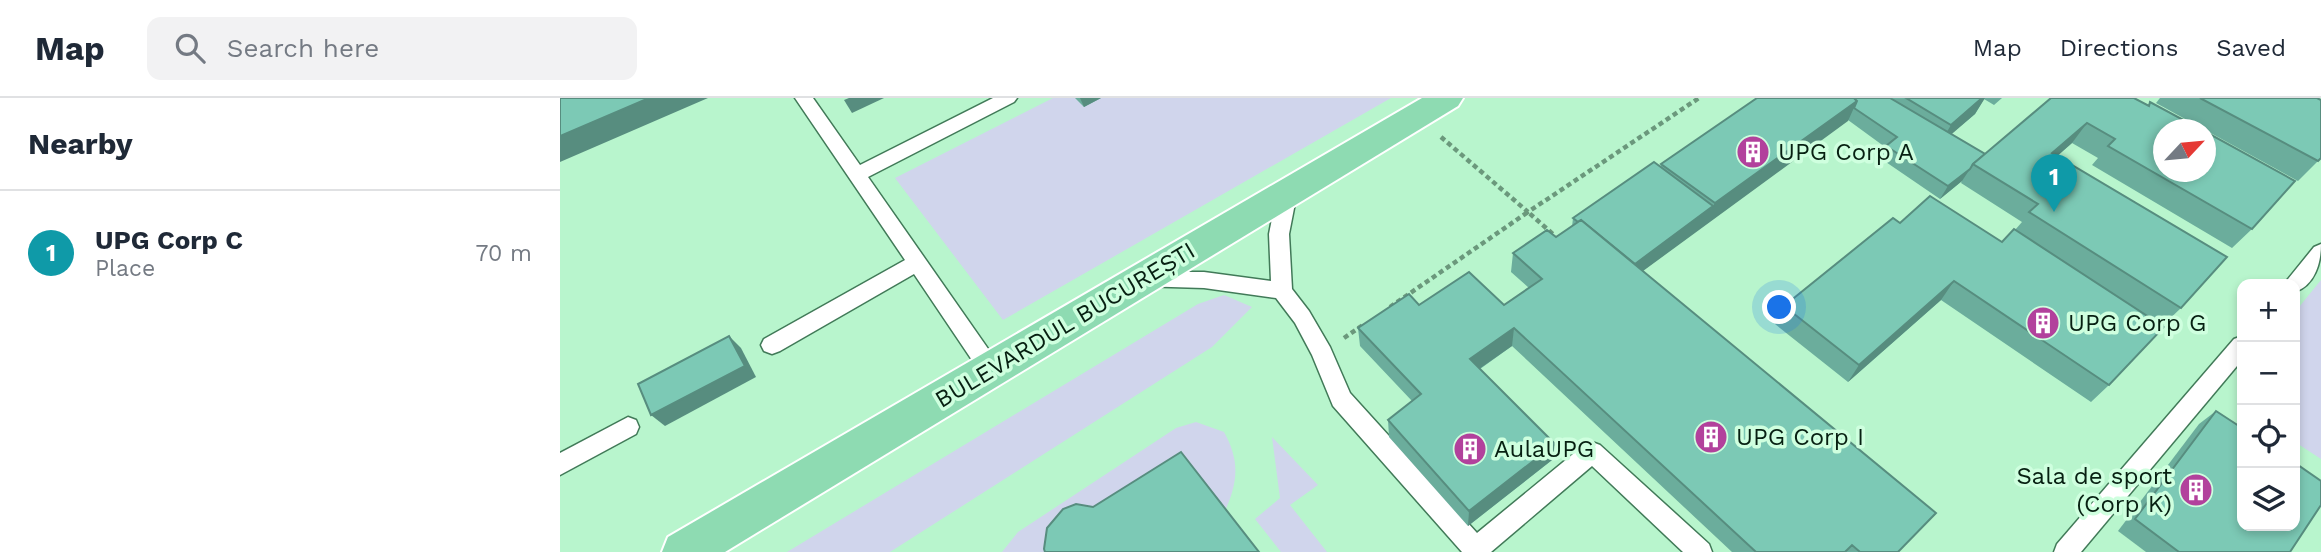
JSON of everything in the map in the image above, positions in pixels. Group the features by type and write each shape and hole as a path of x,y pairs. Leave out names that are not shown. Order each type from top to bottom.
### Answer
{"main road":[{"name":"BULEVARDUL BUCUREȘTI","path":"684,552 1447,98"}],"lane":[{"path":"804,98 990,369"},
{"path":"858,174 1008,98"},
{"path":"1287,193 1279,234 1282,291 1302,317 1341,399 1477,551 1592,452 1700,552"},
{"path":"2298,279 2321,252"},
{"path":"772,345 919,262"},
{"path":"1142,280 1204,280 1282,291"},
{"path":"2066,552 2237,351"},
{"path":"560,465 628,427"}],"path":[{"path":"1384,311 1699,98"},
{"path":"1441,137 1557,238"},
{"path":"1334,383 1362,365 1340,341 1373,318"}],"shaded area":[{"path":"1053,98 1391,98 1003,320 895,178"},
{"path":"2321,280 2321,459 2300,445 2300,306"},
{"path":"1224,295 1252,307 1212,347 890,552 787,552 1198,304"},
{"path":"1196,422 1224,432 1233,452 1235,481 1225,511 1047,552 1002,552 1018,532 1176,428"},
{"path":"1272,437 1318,485 1290,505 1327,552 1281,552 1255,519 1280,498"}],"building":[{"path":"560,98 649,98 560,136"},
{"name":"UPG Corp A","path":"1757,98 1854,98 1857,101 1715,203 1661,164"},
{"path":"1854,98 1890,98 1985,154 1948,186 1886,146 1897,137 1854,108 1857,101"},
{"path":"1906,98 1982,98 1951,125"},
{"path":"2051,98 2134,98 2149,106 2150,102 2182,119 2153,119 2153,172 2108,146 2115,139 2087,123 2052,153 2227,257 2181,308 2029,212 2038,204 1973,164"},
{"path":"2200,98 2317,98 2321,100 2321,158 2318,161"},
{"path":"2216,138 2295,181 2252,229 2170,182 2216,182"},
{"path":"1654,162 1713,206 1635,264 1581,220 1578,222 1573,218"},
{"path":"1930,196 2002,242 2014,229 2164,327 2109,385 1954,281 1859,365 1784,306 1893,218 1900,223"},
{"path":"1581,220 1936,513 1898,552 1860,552 1852,545 1845,552 1756,552 1514,328 1470,359 1555,444 1469,511 1388,420 1421,394 1358,328 1409,294 1419,305 1469,272 1504,305 1542,279 1513,253 1547,230 1556,237"},
{"path":"729,336 745,366 651,415 638,384"},
{"name":"Sala de sport (Corp K)","path":"2216,411 2237,425 2237,531 2300,531 2300,466 2321,481 2321,505 2290,552 2179,552 2135,519"},
{"path":"1181,452 1259,552 1045,552 1047,528 1063,509 1076,504 1093,507"}],"place":[{"name":"UPG Corp A","path":"1753,152"},
{"name":"UPG Corp C","path":"2054,212"},
{"name":"UPG Corp G","path":"2043,323"},
{"name":"UPG Corp I","path":"1711,437"},
{"name":"AulaUPG","path":"1470,449"},
{"name":"Sala de sport (Corp K)","path":"2196,490"}]}
